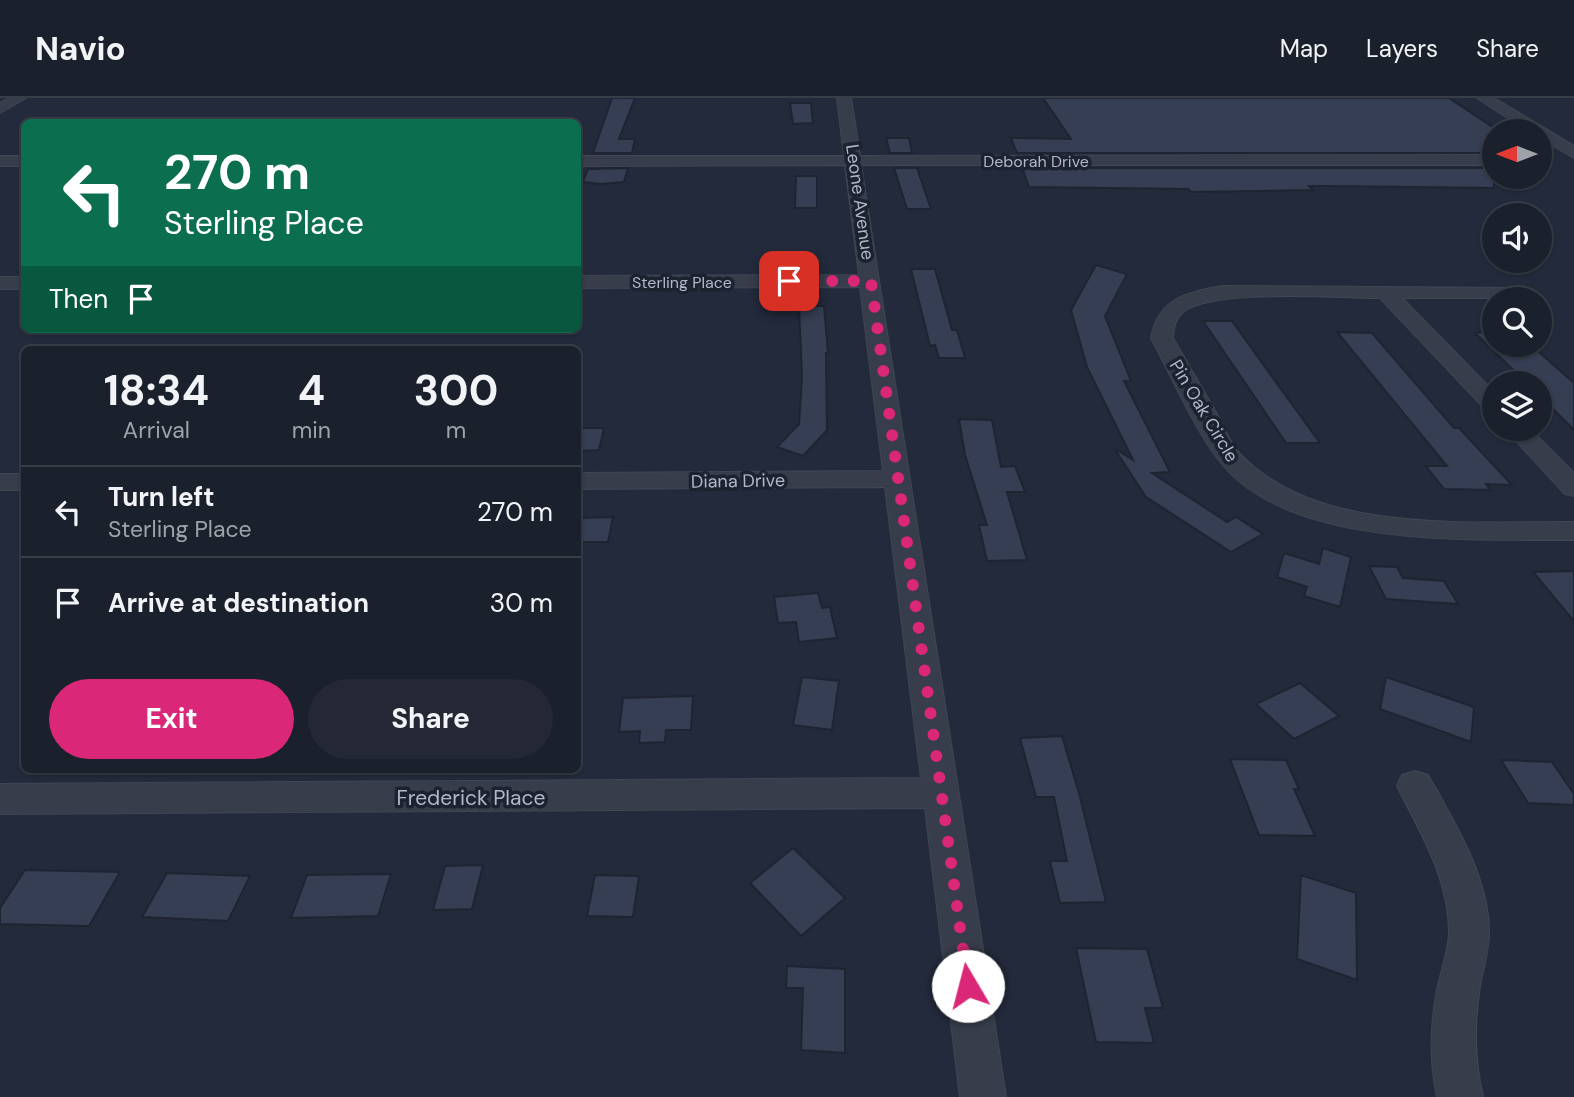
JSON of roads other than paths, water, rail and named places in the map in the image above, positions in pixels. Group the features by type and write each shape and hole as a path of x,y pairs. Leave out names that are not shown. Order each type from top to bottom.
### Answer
{"street":[{"path":"0,108 19,98"},
{"name":"Leone Avenue","path":"844,98 983,1097"},
{"path":"1484,98 1518,119"},
{"path":"1552,140 1574,153"},
{"name":"Deborah Drive","path":"581,161 1482,160"},
{"path":"1552,160 1574,160"},
{"path":"0,161 21,161"},
{"name":"Sterling Place","path":"581,282 871,281"},
{"path":"0,283 21,283"},
{"name":"Pin Oak Circle","path":"1385,292 1245,291 1206,295 1172,308 1162,326 1163,338 1228,456 1258,482 1285,498 1322,513 1371,524 1574,531"},
{"path":"1385,292 1482,292"},
{"path":"1385,292 1482,393"},
{"path":"1529,441 1574,488"},
{"name":"Diana Drive","path":"581,481 899,479"},
{"path":"0,482 21,482"},
{"path":"1415,786 1436,825 1460,881 1469,932 1451,1023 1451,1063 1460,1097"},
{"name":"Frederick Place","path":"0,799 942,793"}]}
